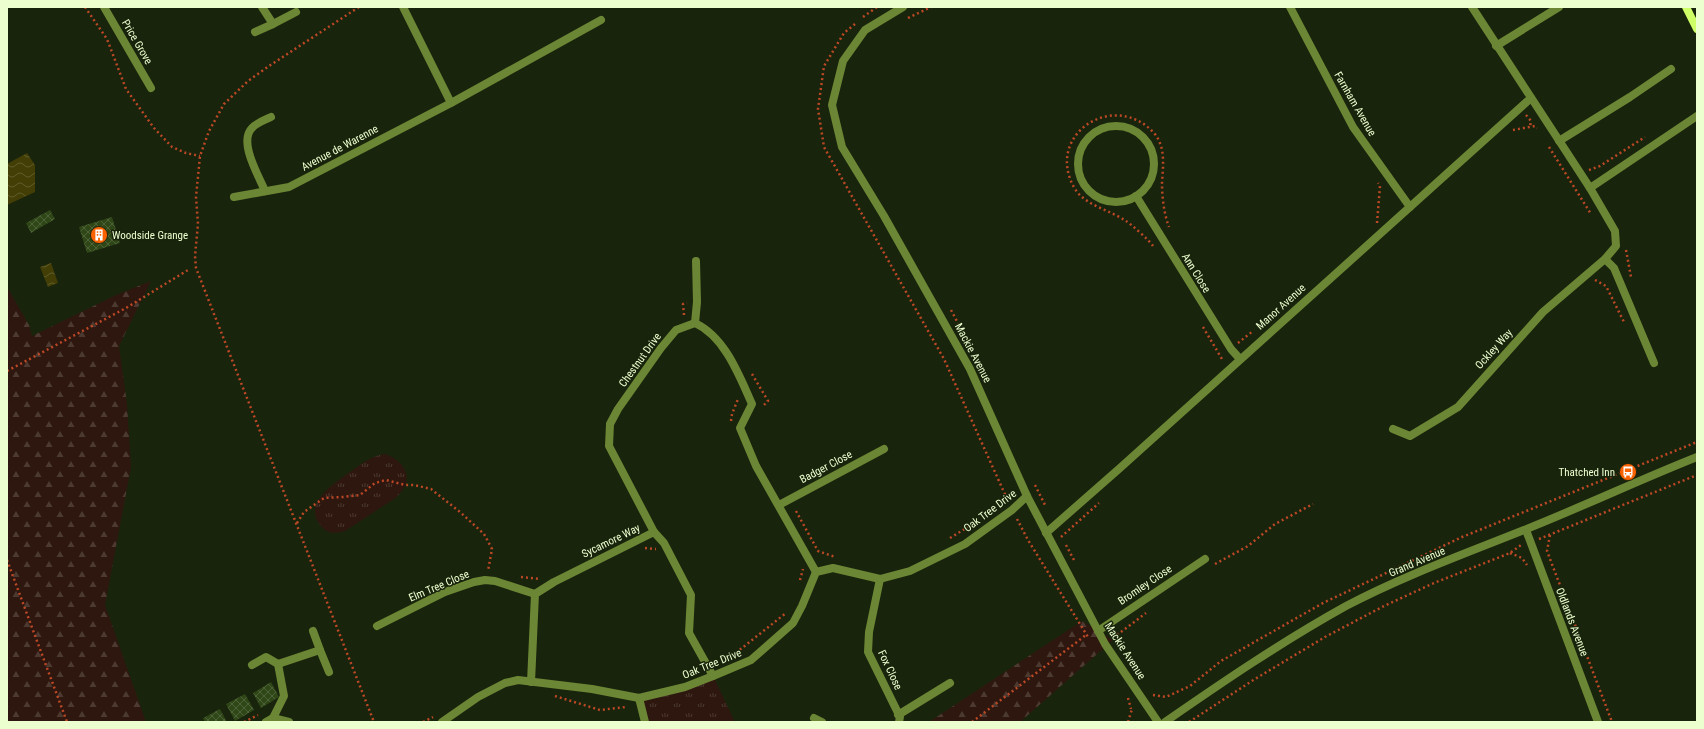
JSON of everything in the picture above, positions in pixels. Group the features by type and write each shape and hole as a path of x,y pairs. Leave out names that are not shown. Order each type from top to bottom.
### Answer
{"street":[{"name":"Price Grove","path":"104,7 151,88"},
{"path":"262,7 274,24"},
{"path":"403,7 451,103"},
{"name":"Mackie Avenue","path":"903,7 865,30 843,61 832,105 842,147 884,216 970,369 1028,496 1105,644 1158,722"},
{"name":"Farnham Avenue","path":"1290,7 1354,127 1410,207"},
{"name":"Ockley Way","path":"1393,429 1410,436 1458,407 1543,312 1605,259 1616,246 1615,231 1590,188 1472,7"},
{"path":"1496,46 1559,7"},
{"path":"1686,7 1697,29"},
{"path":"254,32 274,24 296,12"},
{"name":"Avenue de Warenne","path":"234,197 289,187 451,103 601,20"},
{"path":"1559,141 1630,97 1671,69"},
{"name":"Manor Avenue","path":"1046,532 1055,526 1120,468 1531,98"},
{"path":"1590,188 1697,116"},
{"path":"265,191 248,152 246,140 251,128 271,117"},
{"path":"1118,126 1135,132 1148,144 1154,167 1151,178 1145,188 1136,196 1124,201 1111,202 1098,198 1088,190 1081,179 1078,167 1079,154 1085,142 1094,133 1106,128 1118,126"},
{"name":"Ann Close","path":"1136,196 1231,349 1240,359"},
{"path":"1605,259 1614,268 1654,363"},
{"path":"696,262 697,302 695,323 705,328 717,338 738,373 752,404 740,428 756,466 816,572"},
{"name":"Chestnut Drive","path":"654,532 609,446 610,424 618,409 661,348 676,330 695,323"},
{"name":"Badger Close","path":"779,505 884,449"},
{"name":"Grand Avenue","path":"1165,722 1230,676 1280,644 1347,606 1409,576 1526,530 1646,477 1697,457"},
{"name":"Oak Tree Drive","path":"442,722 478,698 505,683 518,680 592,689 639,698 685,687 751,660 793,623 802,606 816,572 833,568 880,579 910,571 965,544 1012,510 1028,496"},
{"name":"Oldlands Avenue","path":"1526,530 1598,722"},
{"name":"Sycamore Way","path":"535,594 554,582 654,532 664,543 692,595 689,633 713,676"},
{"name":"Bromley Close","path":"1098,631 1205,559"},
{"name":"Fox Close","path":"880,579 869,632 868,652 899,718"},
{"name":"Elm Tree Close","path":"377,626 445,592 474,582 485,580 535,594"},
{"path":"531,682 535,594"},
{"path":"313,631 329,672"},
{"path":"252,665 266,657 278,664 320,650"},
{"path":"278,664 284,696 270,720 289,722"},
{"path":"899,718 950,683"},
{"path":"639,698 645,722"},
{"path":"814,718 822,722"}],"path":[{"path":"85,7 106,39 126,90 154,128 172,147 186,153 200,156"},
{"path":"862,18 877,7"},
{"path":"906,18 931,7"},
{"path":"856,23 844,32 824,66 818,109 824,147 944,359 1012,510 1032,547 1091,641"},
{"path":"1508,134 1513,130 1535,126 1540,132"},
{"path":"1586,165 1590,170 1600,166 1645,136"},
{"path":"1548,145 1592,216"},
{"path":"1625,244 1631,278"},
{"path":"196,268 374,722"},
{"path":"7,371 126,308 188,270"},
{"path":"1588,284 1594,279 1606,286 1627,329 1640,330"},
{"path":"678,320 684,316 683,304 697,302"},
{"path":"947,304 962,329"},
{"path":"748,369 768,401 762,406"},
{"path":"731,427 732,414 739,395"},
{"path":"1189,722 1254,679 1325,637 1384,606 1434,583 1510,553 1519,546 1550,535 1697,475"},
{"path":"1032,479 1055,526 1077,565"},
{"path":"297,523 304,512 324,498 360,495 375,483 386,480 406,485 414,484 431,489 460,512 484,534 492,549 487,574 494,574"},
{"path":"1004,504 1007,500"},
{"path":"1061,537 1102,500"},
{"path":"800,506 794,509 818,551 839,558"},
{"path":"943,542 969,526"},
{"path":"1550,535 1547,551 1612,722"},
{"path":"642,548 658,549"},
{"path":"797,588 804,566 818,551"},
{"path":"7,560 67,722"},
{"path":"517,577 547,580"},
{"path":"727,659 791,609"},
{"path":"1107,624 1117,641"},
{"path":"972,722 1086,635 1098,631"},
{"path":"1148,689 1152,695"},
{"path":"1124,692 1128,698 1131,709"},
{"path":"549,694 600,710 627,707"},
{"path":"423,722 438,714"}],"green space":[{"path":"151,281 119,346 127,404 131,467 105,605 146,722 7,722 7,287 29,325 32,336 116,295"},
{"path":"385,454 394,458 402,465 407,478 404,489 397,497 345,531 334,533 325,530 320,525 316,517 315,510 317,503 327,489 360,465 374,457"},
{"path":"1082,621 1113,640 1020,722 929,722"},
{"path":"713,676 735,722 646,722 639,698"}],"water":[{"path":"27,153 35,165 35,192 7,205 7,164"},
{"path":"51,263 58,283 48,287 40,267"}],"building":[{"path":"50,210 55,219 31,233 26,223"},
{"name":"Woodside Grange","path":"112,217 120,243 87,253 79,227"},
{"path":"271,682 279,697 261,708 253,693"},
{"path":"245,694 254,710 235,721 226,704"},
{"path":"220,709 227,722 205,722 203,718"}],"place":[{"name":"Woodside Grange","path":"99,235"},
{"name":"Thatched Inn","path":"1628,472"}]}
